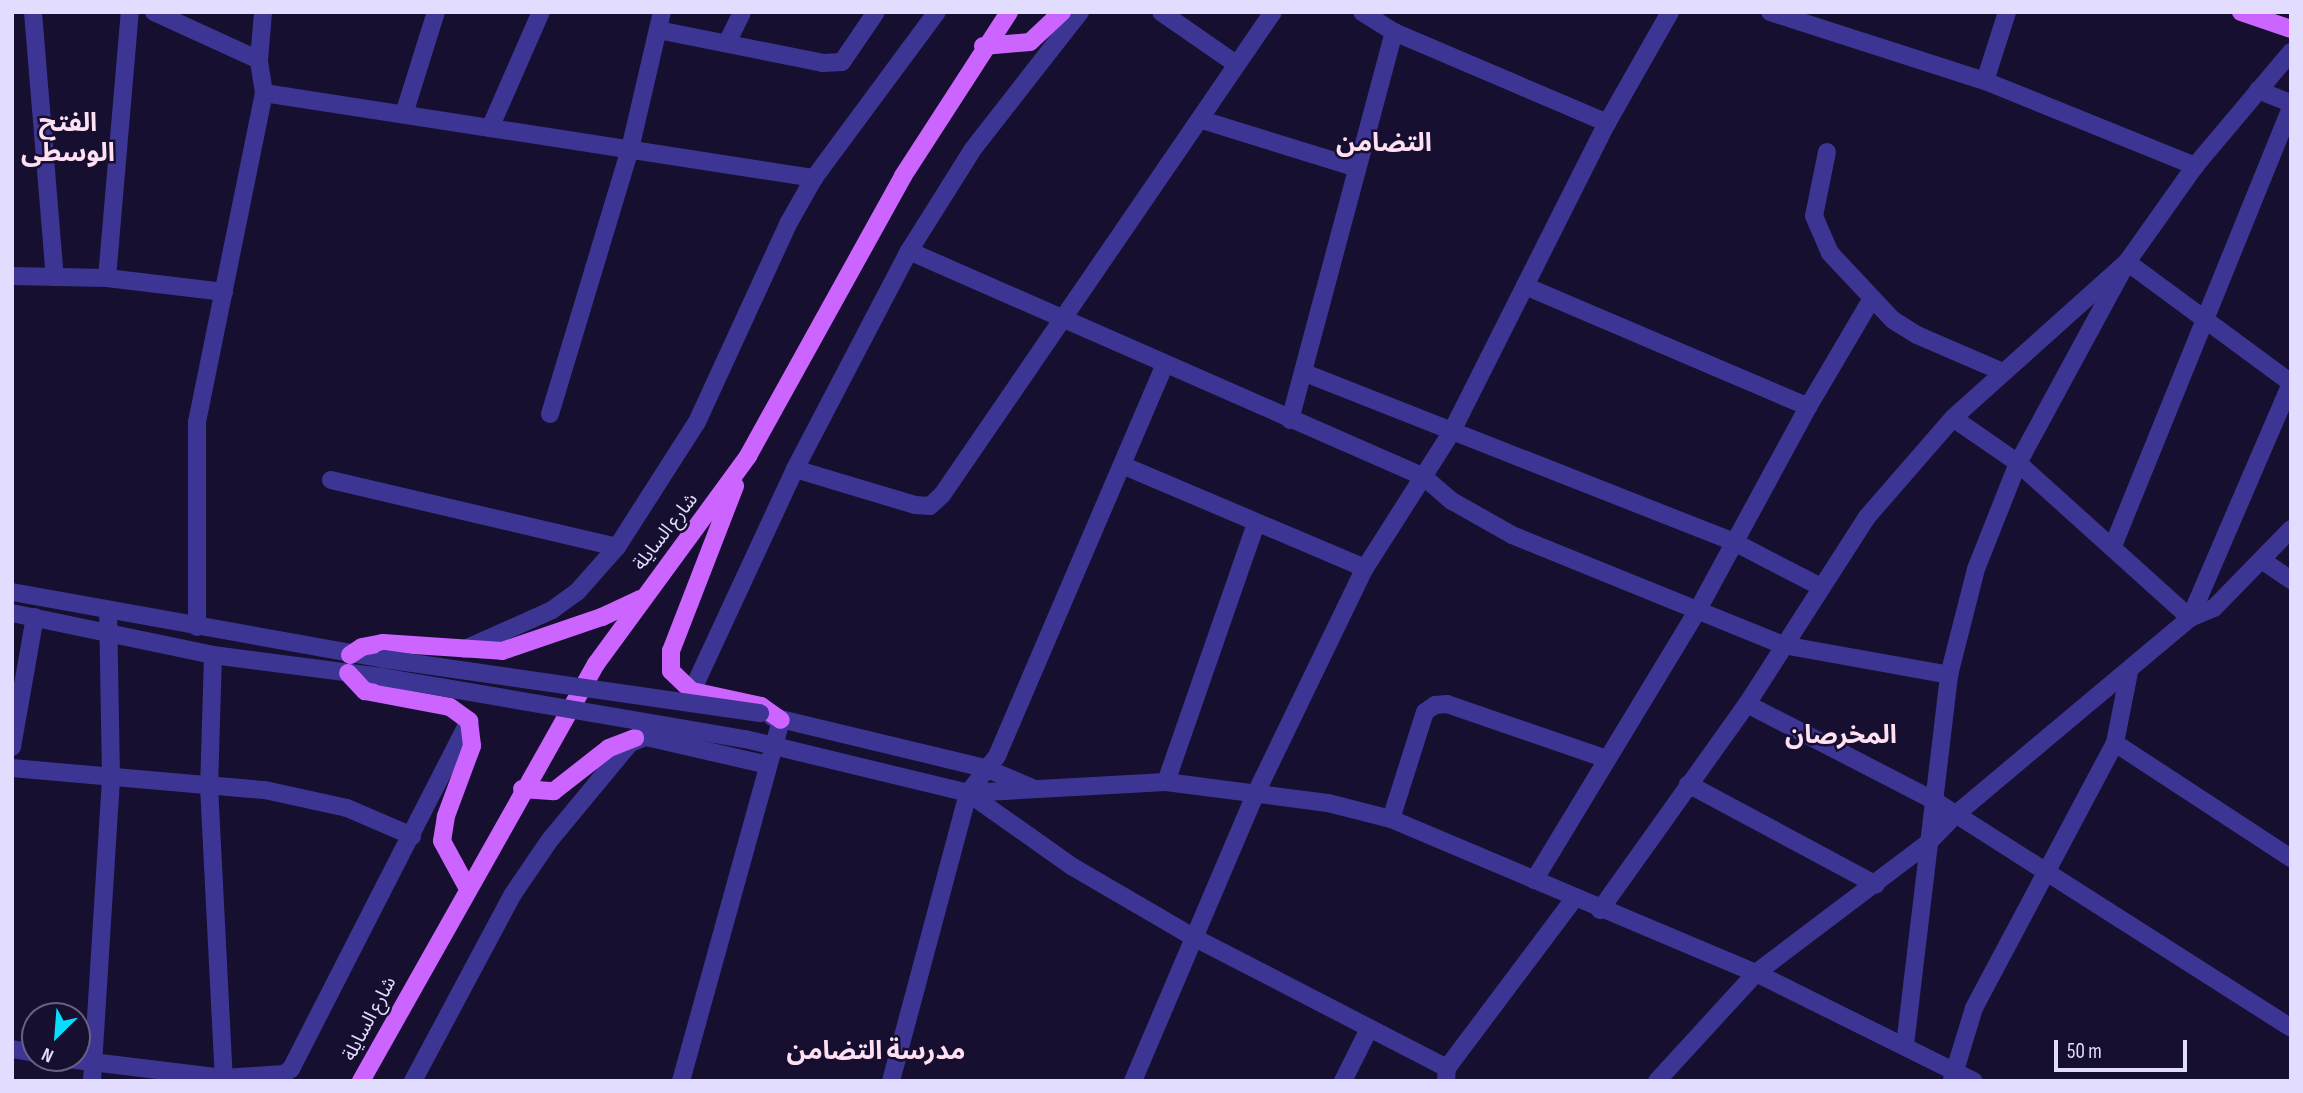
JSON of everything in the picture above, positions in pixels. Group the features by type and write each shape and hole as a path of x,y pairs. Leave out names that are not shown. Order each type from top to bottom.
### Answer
{"main road":[{"name":"شارع السايلة","path":"361,1081 522,789 640,599 748,456 903,176 983,47 1009,12"},
{"path":"983,47 1030,42 1062,12"},
{"path":"2241,12 2291,29"},
{"path":"748,456 671,651 676,680 692,691 761,706 781,720"},
{"path":"467,887 442,841 446,816 472,746 469,721 450,707 365,691 349,664 373,643 465,649 514,648 640,599"},
{"path":"522,789 554,791 609,748 635,738"}],"street":[{"path":"33,12 55,277"},
{"path":"107,278 130,12"},
{"path":"154,12 259,60"},
{"path":"197,627 197,422 264,93 259,60 263,12"},
{"path":"404,114 436,12"},
{"path":"490,128 541,12"},
{"path":"727,43 743,12"},
{"path":"550,414 629,149 660,21 727,43 823,63 842,62 876,12"},
{"path":"465,649 552,610 577,592 617,547 697,422 788,224 814,178 937,12"},
{"path":"692,691 795,469 909,251 973,149 1080,12"},
{"path":"1161,12 1236,64"},
{"path":"795,469 915,505 930,506 942,495 1066,319 1273,12"},
{"path":"1362,12 1394,32 1607,123"},
{"path":"1133,1081 1256,793 1365,568 1451,433 1607,123 1670,12"},
{"path":"1770,12 1985,81 2196,166"},
{"path":"1985,81 2007,12"},
{"path":"1290,420 1305,373 1394,32"},
{"path":"1905,1045 1949,675 1976,569 2018,463 2127,262 2196,166 2291,52"},
{"path":"2113,546 2291,105 2258,90"},
{"path":"264,93 814,178"},
{"path":"1202,120 1357,168"},
{"path":"1827,152 1814,216 1830,253 1871,300 1917,335 2003,372"},
{"path":"909,251 1424,477 1452,501 1512,535 1699,608 1783,645 1949,675"},
{"path":"2127,262 2205,323 2291,384 2190,618"},
{"path":"1600,910 1747,704 1819,586 1867,517 1953,418 2127,262"},
{"path":"12,276 107,278 224,292"},
{"path":"1525,286 1808,407"},
{"path":"1534,880 1699,608 1808,407 1871,300"},
{"path":"891,1081 968,793 997,756 1165,364"},
{"path":"1305,373 1451,433 1736,543 1819,586"},
{"path":"1953,418 2018,463 2190,618"},
{"path":"1122,464 1365,568"},
{"path":"331,480 617,547"},
{"path":"1166,782 1256,523"},
{"path":"1658,1081 1756,973 1876,885 1928,843 1954,816 2129,672 2190,618 2214,608 2263,561 2291,529"},
{"path":"2263,561 2291,580"},
{"path":"12,592 197,627 349,664"},
{"path":"108,611 111,778 93,1073 224,1080 285,1074 297,1062 469,721"},
{"path":"12,613 108,637 213,655 349,664 760,713 985,768 1042,791"},
{"path":"12,747 35,617"},
{"path":"213,655 209,786 224,1080"},
{"path":"383,668 745,739 968,793 1042,791 1166,782 1256,793 1391,819 1574,900 1756,973 1905,1045 1954,1076 1974,1081"},
{"path":"1954,1076 1974,1008 2115,743 2129,672"},
{"path":"1391,819 1425,712 1435,705 1447,704 1607,759"},
{"path":"1747,704 1935,801 1954,816 2046,870 2291,1028"},
{"path":"681,1081 781,720"},
{"path":"413,1081 513,894 588,791 635,738 646,737 768,765"},
{"path":"2115,743 2291,858"},
{"path":"12,768 265,790 348,808 412,836"},
{"path":"1688,784 1876,885"},
{"path":"968,793 1073,867 1195,938 1369,1029 1447,1075 1574,900"},
{"path":"1343,1081 1369,1029"}],"district":[{"name":"الفتح الوسطى","path":"68,139"},
{"name":"التضامن","path":"1384,144"},
{"name":"المخرصان","path":"1841,736"},
{"name":"مدرسة التضامن","path":"876,1052"}]}
